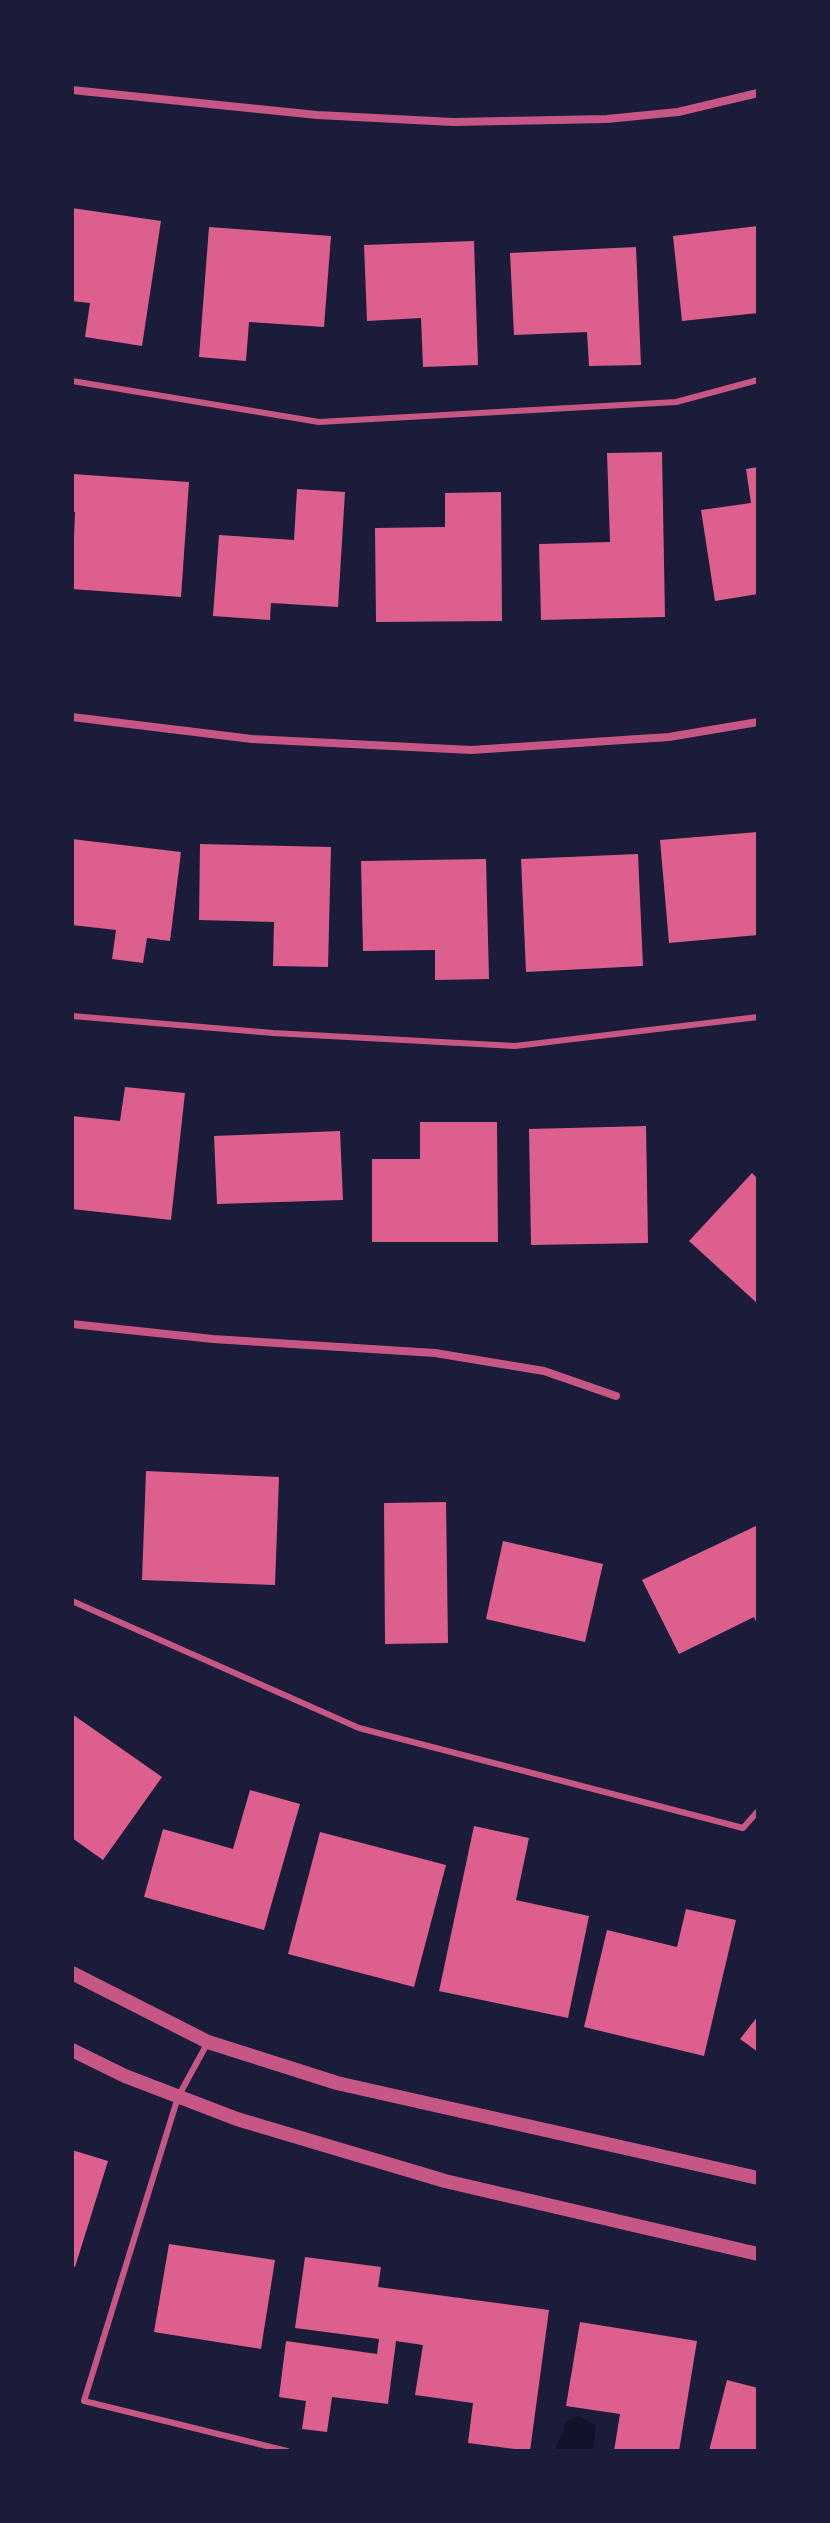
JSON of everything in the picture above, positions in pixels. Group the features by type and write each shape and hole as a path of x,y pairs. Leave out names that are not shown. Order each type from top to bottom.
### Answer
{"street":[{"path":"72,90 317,115 453,122 621,117 678,112 758,93"},
{"path":"72,717 252,739 471,750 669,737 758,722"},
{"path":"72,1324 213,1339 435,1353 544,1371 616,1396"},
{"path":"72,1973 208,2042 337,2083 758,2178"},
{"path":"72,2050 125,2076 237,2119 445,2181 758,2254"}],"lane":[{"path":"72,381 319,422 676,402 758,380"},
{"path":"72,1016 273,1033 515,1046 758,1017"},
{"path":"72,1601 359,1728 743,1828 758,1811"},
{"path":"208,2042 178,2097 84,2401 287,2451"}],"shaded area":[{"path":"579,2416 596,2425 593,2451 555,2451 566,2422"}],"building":[{"path":"72,208 161,221 142,346 85,337 90,303 72,301"},
{"path":"758,226 758,313 682,321 673,236"},
{"path":"209,227 331,236 324,327 249,322 246,361 199,357"},
{"path":"474,241 478,365 423,367 421,318 367,321 364,245"},
{"path":"636,247 641,365 589,366 587,332 514,335 510,253"},
{"path":"662,452 665,617 541,620 539,544 610,542 607,453"},
{"path":"758,467 758,594 715,601 701,510 751,503 746,469"},
{"path":"72,474 189,482 181,597 72,589 75,512 72,512"},
{"path":"297,489 345,492 338,607 271,603 270,620 213,616 219,535 294,540"},
{"path":"501,492 502,621 376,622 375,528 445,527 445,493"},
{"path":"758,832 758,935 669,943 660,840"},
{"path":"72,839 181,852 170,941 147,938 143,963 112,959 116,930 72,925"},
{"path":"200,844 331,847 328,967 273,966 274,922 199,920"},
{"path":"638,854 643,966 526,972 521,859"},
{"path":"486,859 489,979 435,980 435,950 363,951 361,861"},
{"path":"125,1087 185,1093 171,1220 72,1209 72,1116 120,1121"},
{"path":"420,1122 497,1122 498,1242 372,1242 372,1159 420,1159"},
{"path":"646,1126 648,1243 531,1245 529,1129"},
{"path":"340,1131 343,1200 217,1204 214,1136"},
{"path":"752,1173 758,1179 758,1304 689,1241"},
{"path":"146,1471 279,1477 275,1585 142,1580"},
{"path":"446,1502 448,1643 385,1644 384,1503"},
{"path":"758,1525 758,1626 754,1617 679,1654 642,1580"},
{"path":"503,1541 603,1564 585,1642 486,1619"},
{"path":"72,1714 162,1777 103,1860 72,1838"},
{"path":"250,1790 300,1804 264,1930 144,1897 163,1829 233,1849"},
{"path":"474,1826 529,1838 516,1900 589,1916 568,2018 439,1991"},
{"path":"320,1832 446,1865 414,1987 288,1954"},
{"path":"686,1909 736,1920 704,2056 584,2027 607,1930 677,1947"},
{"path":"758,2016 758,2052 740,2039"},
{"path":"72,2150 108,2161 75,2267 72,2266"},
{"path":"169,2244 275,2260 261,2349 154,2332"},
{"path":"305,2257 381,2267 378,2287 549,2310 530,2451 468,2443 473,2403 415,2395 423,2345 396,2341 388,2404 332,2397 327,2432 302,2429 306,2401 279,2397 286,2341 377,2354 379,2339 295,2328"},
{"path":"580,2322 697,2341 679,2451 614,2451 620,2414 566,2406"},
{"path":"727,2380 758,2388 758,2451 709,2451"}]}
